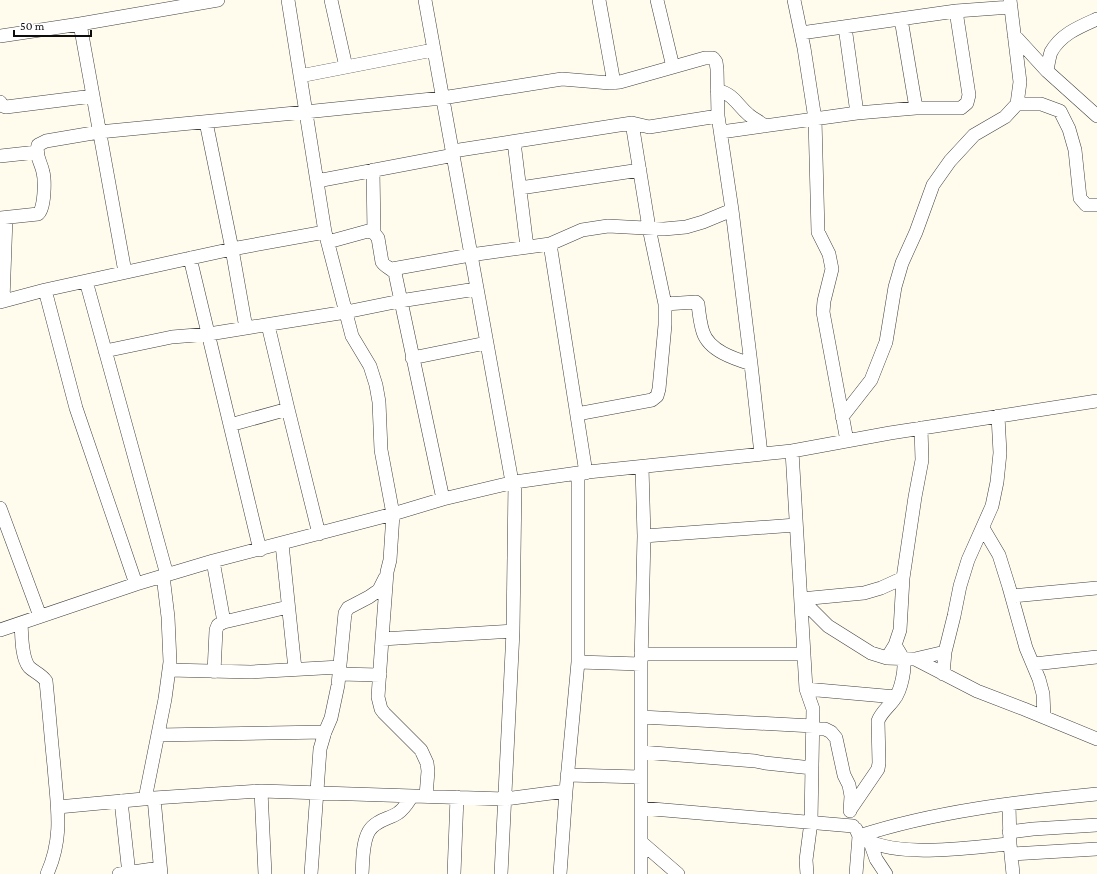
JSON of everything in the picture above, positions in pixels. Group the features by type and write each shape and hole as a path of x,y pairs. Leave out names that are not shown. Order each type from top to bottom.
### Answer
{"street":[{"path":"0,36 80,24 187,3 218,0"},
{"path":"288,0 305,112 327,237 352,336 370,366 376,385 379,402 381,450 393,514 390,560 380,590 348,608 345,613 338,685 331,718 320,750 311,874"},
{"path":"331,0 346,67"},
{"path":"425,0 476,289 514,482 513,631 501,874"},
{"path":"599,0 614,83"},
{"path":"657,0 673,67"},
{"path":"798,2 801,33 815,119 818,232 829,254 832,269 824,301 823,312 847,441"},
{"path":"801,33 1010,3 1020,82 1017,104 1005,118 974,135 950,161 933,185 916,232 902,264 895,287 886,342 874,374 871,380 842,416"},
{"path":"721,132 857,113 916,108 961,108 967,103 969,95 956,11"},
{"path":"901,19 916,108"},
{"path":"1047,71 1051,53 1063,37 1081,26 1097,19"},
{"path":"80,24 125,272"},
{"path":"845,27 857,113"},
{"path":"1014,35 1047,71 1097,116"},
{"path":"300,76 433,50"},
{"path":"374,232 368,231 232,249 45,290 2,301 3,218 38,214 41,212 43,207 44,188 43,172 37,156 38,145 40,143 99,132 442,98 562,79 614,83 705,58 713,58 716,62 717,69 718,116 732,210 761,454"},
{"path":"717,90 732,97 749,116 765,126"},
{"path":"0,102 2,106 6,107 93,96"},
{"path":"1017,104 1041,104 1060,111 1069,129 1076,150 1080,198 1086,205 1097,205"},
{"path":"317,181 514,142 632,124 649,127 718,116"},
{"path":"206,122 232,249 246,328"},
{"path":"577,414 652,400 657,396 660,389 665,325 665,304 649,228 632,124"},
{"path":"514,142 527,247"},
{"path":"0,156 37,152"},
{"path":"373,170 374,232 378,238 382,262 395,273 443,499"},
{"path":"520,188 640,170"},
{"path":"392,269 470,255 550,244 582,230 593,228 608,226 664,229 686,227 703,222 732,210"},
{"path":"550,244 577,414 582,473 578,662 567,775 560,874"},
{"path":"190,258 260,550"},
{"path":"86,281 165,576 170,662 158,735 150,798 161,871 126,874 121,801"},
{"path":"105,351 172,337 209,334 476,289"},
{"path":"45,290 76,408 136,584"},
{"path":"665,304 696,302 698,304 704,334 708,341 720,351 732,358 751,364"},
{"path":"268,324 320,534"},
{"path":"412,358 486,343"},
{"path":"0,630 136,584 213,561 320,534 443,499 514,482 792,450 921,428 1097,401"},
{"path":"230,425 288,409"},
{"path":"943,674 944,652 954,616 960,586 968,560 992,506 997,482 1000,453 998,416"},
{"path":"887,658 895,645 900,630 902,578 922,460 921,428"},
{"path":"792,450 806,689 813,709 811,822 806,860 807,874"},
{"path":"641,874 641,659 644,536 642,467"},
{"path":"0,508 4,526 40,616"},
{"path":"644,536 796,525"},
{"path":"983,528 999,555 1026,648 1040,679 1043,694 1044,717"},
{"path":"282,544 295,670"},
{"path":"213,561 224,622"},
{"path":"387,572 378,697 381,709 421,750 427,763 428,771 426,796"},
{"path":"801,599 864,593 881,588 902,578"},
{"path":"1012,596 1097,588"},
{"path":"801,599 828,626 871,652 887,658 909,659 944,652"},
{"path":"214,672 216,630 218,624 288,607"},
{"path":"21,623 24,658 31,669 39,673 46,681 58,807 58,836 51,865 45,874"},
{"path":"382,639 513,631"},
{"path":"895,645 909,659 977,691 1044,717 1097,740"},
{"path":"578,662 804,654"},
{"path":"1034,664 1097,657"},
{"path":"887,658 892,663 897,674 898,692"},
{"path":"850,810 878,769 878,721 898,692 903,673 909,659"},
{"path":"169,670 214,672 339,670 380,675"},
{"path":"806,689 898,692"},
{"path":"641,717 825,729 831,732 836,738 844,775 849,786 851,796 850,820 886,874"},
{"path":"158,735 325,732"},
{"path":"641,752 756,761 812,768"},
{"path":"567,775 641,777"},
{"path":"58,807 150,798 261,791 505,798 566,792"},
{"path":"261,791 265,874"},
{"path":"861,835 923,818 1009,804 1097,794"},
{"path":"362,874 365,839 369,831 374,824 398,813 407,805 412,796"},
{"path":"454,874 456,797"},
{"path":"1009,804 1010,843 1013,874"},
{"path":"641,808 811,822 861,835 905,850 941,850 1010,843 1097,849"},
{"path":"1010,843 1032,829 1097,825"},
{"path":"856,874 861,835"},
{"path":"641,842 678,874"}]}
